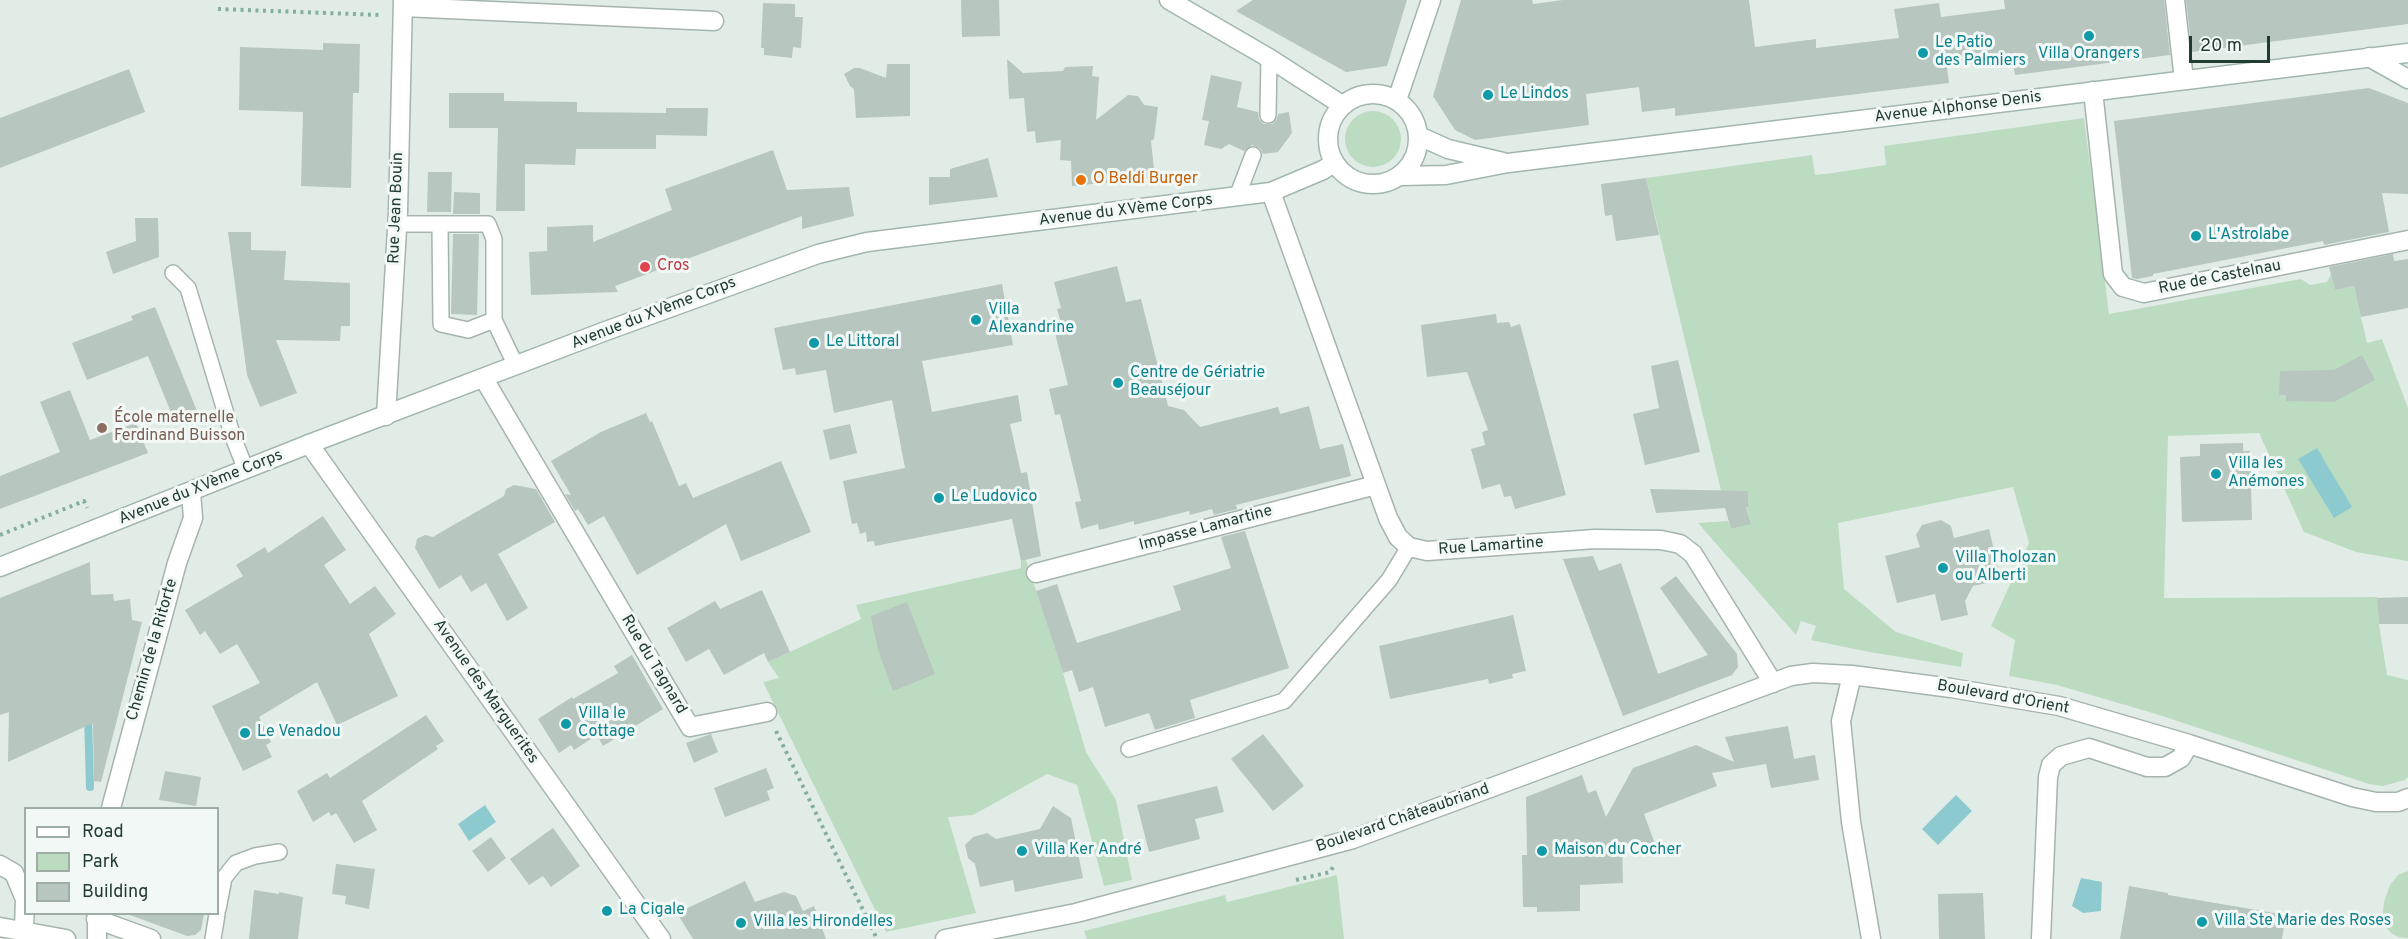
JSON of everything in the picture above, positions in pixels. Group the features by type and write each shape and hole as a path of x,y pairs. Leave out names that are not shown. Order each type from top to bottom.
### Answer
{"street":[{"path":"1169,0 1269,58 1342,105"},
{"path":"1397,100 1431,0"},
{"path":"2175,0 2184,80"},
{"path":"403,3 714,21"},
{"name":"Rue Jean Bouin","path":"386,416 398,224 403,3"},
{"name":"Avenue Alphonse Denis","path":"1400,176 1446,175 1508,163 2408,52"},
{"path":"2369,57 2408,79"},
{"name":"Rue de Castelnau","path":"2093,91 2113,274 2123,287 2144,293 2408,240"},
{"path":"1369,93 1383,94 1397,100 1408,110 1416,123 1419,136 1417,152 1410,165 1400,176 1387,182 1372,184 1357,181 1344,174 1334,163 1328,149 1328,133 1332,118 1342,105 1354,97 1369,93"},
{"name":"Avenue Alphonse Denis","path":"1419,136 1448,149 1508,163"},
{"name":"Avenue du XVème Corps","path":"0,567 309,444 737,282 818,254 863,243 1271,192 1334,163"},
{"path":"1271,192 1391,525 1398,537 1409,547"},
{"name":"Rue du Tagnard","path":"484,379 690,727 767,712"},
{"name":"Avenue des Marguerites","path":"309,444 661,939"},
{"name":"Impasse Lamartine","path":"1036,573 1376,485"},
{"name":"Chemin de la Ritorte","path":"111,807 177,563 193,518 191,492"},
{"name":"Rue Lamartine","path":"1409,547 1427,551 1447,551 1595,539 1661,540 1680,543 1693,554 1773,683"},
{"name":"Boulevard Châteaubriand","path":"945,939 997,934 1353,839 1791,676 1813,673 1852,675"},
{"path":"1852,675 1845,696 1841,721 1851,822 1871,939"},
{"name":"Boulevard d'Orient","path":"1852,675 1951,688 2059,706 2376,802 2398,802 2408,798"},
{"path":"2041,939 2048,777 2051,765 2061,756 2089,748 2147,767 2165,766 2181,758 2189,744"},
{"path":"0,865 14,873 24,897"},
{"path":"24,915 24,930"},
{"path":"97,939 97,916 151,939"},
{"path":"0,927 66,939"}],"lane":[{"path":"1268,115 1269,58"},
{"path":"1237,197 1254,155"},
{"path":"398,224 488,224 494,239 494,320 516,366"},
{"path":"440,224 441,324 468,330 494,320"},
{"path":"173,273 188,288 233,437 246,470"},
{"path":"1129,749 1284,701 1389,580 1409,547"},
{"path":"219,904 224,878 236,863 255,856 279,852"},
{"path":"213,939 217,915"}],"path":[{"path":"218,9 385,15"},
{"path":"0,535 84,501 96,529"},
{"path":"767,712 877,939"}],"green space":[{"path":"1367,111 1379,111 1389,115 1397,123 1401,139 1397,155 1389,163 1379,167 1367,167 1357,163 1349,155 1345,145 1345,133 1349,123 1357,115"},
{"path":"2084,118 2109,314 2301,279 2310,285 2327,282 2331,274 2335,290 2354,286 2367,343 2382,339 2408,408 2408,561 2356,552 2304,532 2259,433 2168,436 2164,598 2377,597 2387,675 2408,680 2408,777 2405,780 2383,786 2369,784 2156,714 2057,685 2009,676 2015,640 1991,626 2029,543 2013,487 1838,523 1844,589 1896,632 1963,653 1961,667 1811,640 1816,626 1801,621 1796,635 1698,523 1728,521 1731,529 1751,524 1744,498 1724,503 1646,178 1812,155 1815,175 1832,173 1886,165 1884,146"},
{"path":"1026,560 1086,752 1116,800 1132,880 1104,886 1077,785 1047,774 973,815 948,817 976,913 886,932 763,682 779,678 768,662 861,619 856,605 1021,568 1021,561"},
{"path":"2408,871 2408,938 2398,937 2391,933 2383,924 2382,919 2384,902 2390,885 2398,875"},
{"path":"1337,875 1344,939 1087,939 1084,931 1225,895 1227,902"}],"water":[{"path":"2317,448 2352,507 2334,518 2298,459"},
{"path":"1956,795 1972,811 1938,845 1922,829"},
{"path":"485,805 496,822 469,841 458,824"},
{"path":"2081,878 2102,882 2101,911 2083,913 2072,906"}],"building":[{"path":"961,0 999,0 1000,36 962,37"},
{"path":"1253,0 1407,0 1387,66 1346,72 1236,11"},
{"path":"1461,0 1532,0 1533,4 1563,0 1749,0 1755,47 1816,39 1816,48 1899,38 1894,9 1939,3 1941,17 2005,9 2004,0 2164,0 2170,55 2015,75 2012,58 1947,67 1949,83 1675,116 1675,108 1642,112 1639,87 1586,94 1589,125 1475,140 1455,130 1433,96"},
{"path":"2186,0 2408,0 2408,24 2192,52"},
{"path":"763,3 795,4 795,17 803,17 801,48 793,47 792,58 764,55 764,48 761,48"},
{"path":"323,43 360,44 359,93 353,93 351,188 301,186 303,112 239,110 240,47 323,50"},
{"path":"1007,59 1023,73 1063,71 1065,67 1093,66 1092,76 1099,77 1096,120 1128,95 1138,96 1144,105 1158,107 1154,139 1151,141 1155,178 1072,186 1071,161 1060,160 1061,140 1036,143 1035,131 1027,132 1024,98 1009,99"},
{"path":"887,64 910,64 910,116 856,118 854,89 844,74 854,68 860,68 886,78"},
{"path":"129,69 145,112 0,168 0,118"},
{"path":"1211,75 1242,82 1237,107 1258,112 1259,119 1264,124 1272,124 1278,114 1289,112 1292,133 1278,152 1263,154 1260,148 1252,145 1244,151 1229,144 1221,149 1204,145 1209,121 1202,120"},
{"path":"2369,88 2408,103 2408,194 2382,193 2389,232 2324,245 2323,241 2153,274 2153,276 2132,278 2114,121"},
{"path":"449,93 504,93 504,101 577,102 577,112 666,113 666,108 708,108 707,136 656,135 656,149 576,149 575,165 525,164 525,211 496,211 498,128 449,128"},
{"path":"773,150 787,190 849,187 854,216 802,229 802,216 615,286 618,292 531,295 529,252 547,251 547,227 593,225 593,242 672,210 665,189"},
{"path":"988,158 998,197 929,205 929,177 950,177 950,169"},
{"path":"428,172 452,172 451,212 427,212"},
{"path":"1646,178 1659,235 1616,241 1612,215 1605,216 1601,184"},
{"path":"454,192 480,193 480,214 453,214"},
{"path":"135,218 158,218 159,257 113,274 106,252 136,241"},
{"path":"228,232 251,232 251,250 286,251 284,280 350,283 350,326 341,326 340,341 276,340 297,393 260,407 247,375"},
{"path":"453,234 479,234 477,315 451,314"},
{"path":"2393,254 2394,261 2408,259 2408,308 2361,317 2354,286 2335,290 2329,267"},
{"name":"Centre de Gériatrie Beauséjour","path":"1117,266 1126,302 1141,299 1168,406 1184,410 1200,427 1278,407 1280,414 1309,406 1320,449 1343,444 1351,476 1236,505 1237,509 1214,515 1212,509 1190,515 1189,511 1134,525 1134,521 1099,530 1098,524 1081,529 1075,502 1081,501 1060,414 1055,415 1049,389 1068,385 1053,325 1061,323 1057,309 1061,308 1054,282"},
{"path":"1002,284 1013,345 922,361 932,412 1018,395 1022,421 1010,424 1021,473 1027,472 1041,556 1021,561 1012,519 875,546 874,541 867,542 866,532 860,534 857,523 852,524 843,481 905,468 892,400 834,413 826,370 796,375 795,368 783,370 774,328"},
{"path":"155,307 197,411 174,420 148,356 87,380 72,343 133,320 131,316"},
{"path":"1496,314 1497,323 1509,322 1511,327 1520,324 1566,495 1515,509 1511,496 1504,497 1500,484 1482,489 1471,449 1485,445 1482,432 1488,430 1467,372 1427,377 1421,325"},
{"path":"2362,355 2375,380 2334,402 2286,401 2286,395 2279,395 2280,371 2334,370"},
{"path":"1678,360 1700,452 1645,465 1633,414 1659,408 1651,366"},
{"path":"70,390 90,440 136,423 148,453 0,509 0,476 60,452 40,402"},
{"path":"646,413 650,422 652,421 679,486 686,483 693,498 781,461 811,532 741,561 726,524 637,575 604,516 588,525 578,509 575,511 565,494 571,495 551,461 601,432"},
{"path":"850,424 857,453 830,460 823,430"},
{"name":"Villa les Anémones","path":"2243,443 2243,451 2250,451 2252,520 2182,522 2180,457 2200,456 2200,444"},
{"path":"514,485 536,489 555,522 498,554 528,608 507,621 486,583 471,592 461,575 439,589 415,548 417,539 425,535 433,537 504,496 506,489"},
{"path":"1650,489 1748,491 1748,507 1746,507 1751,524 1731,529 1725,508 1656,513"},
{"path":"323,516 346,550 324,565 350,604 375,586 396,614 369,634 398,696 337,725 317,682 259,717 271,742 266,745 272,757 243,771 212,706 260,683 237,644 220,654 205,631 200,635 185,610 243,576 236,565 265,547 268,553"},
{"name":"Villa Tholozan ou Alberti","path":"1941,520 1951,526 1954,538 1989,529 2001,580 1973,586 1965,601 1968,615 1941,621 1935,594 1897,603 1885,556 1920,547 1916,535 1922,525"},
{"path":"1245,531 1289,668 1190,700 1195,718 1155,730 1149,713 1105,727 1093,687 1079,692 1072,670 1063,673 1036,591 1057,584 1077,643 1181,610 1173,586 1231,568 1221,537"},
{"path":"1593,556 1599,571 1621,563 1658,674 1708,655 1660,588 1676,576 1737,654 1738,667 1732,675 1623,716 1563,559"},
{"path":"90,562 91,595 113,594 114,601 130,599 132,620 142,622 101,782 94,781 93,723 8,762 9,712 0,715 0,598"},
{"path":"762,590 790,652 768,662 764,653 724,675 709,649 686,662 667,628 715,601 720,609"},
{"path":"2408,597 2408,624 2379,624 2377,598"},
{"path":"907,602 935,674 893,691 878,650 871,616"},
{"path":"1513,615 1526,671 1512,674 1513,678 1489,684 1488,679 1390,699 1379,646"},
{"path":"632,655 663,709 603,746 597,735 574,750 571,745 559,753 538,719 572,697 573,699 618,673 614,666"},
{"path":"426,715 444,741 436,746 438,749 362,801 377,830 354,843 336,813 331,816 329,812 313,822 297,791 327,773 330,778"},
{"path":"1788,726 1794,759 1815,755 1819,780 1771,788 1766,764 1712,773 1717,786 1644,814 1655,844 1622,844 1623,883 1580,885 1580,911 1537,912 1537,907 1523,907 1522,855 1527,855 1526,797 1582,775 1588,793 1596,790 1606,817 1633,768 1696,745 1734,762 1725,737"},
{"path":"711,734 718,752 694,763 686,743"},
{"path":"1263,734 1304,786 1273,811 1231,759"},
{"path":"766,768 774,788 767,791 770,800 725,817 714,788"},
{"path":"165,771 201,777 196,806 159,800"},
{"path":"1217,786 1224,812 1195,819 1200,839 1149,852 1137,805"},
{"name":"Villa Ker André","path":"1053,806 1071,818 1083,878 1015,892 1013,880 980,887 975,864 968,858 965,845 973,837 987,833 996,839 1040,829"},
{"path":"553,828 580,866 551,887 543,876 529,885 510,859"},
{"path":"491,837 506,858 488,872 472,851"},
{"path":"336,864 375,869 369,909 345,904 346,896 332,894"},
{"path":"745,881 755,902 784,892 796,896 803,911 814,906 826,939 693,939 677,913"},
{"path":"2129,886 2286,915 2282,939 2120,939"},
{"path":"254,890 303,897 298,939 249,939"},
{"path":"1983,893 1985,939 1939,939 1938,894"},
{"path":"130,915 204,915 201,930 195,935 187,936"}],"waterway":[{"path":"88,716 90,787"}],"place":[{"name":"Villa Orangers","path":"2089,36"},
{"name":"Le Patio des Palmiers","path":"1923,53"},
{"name":"Le Lindos","path":"1488,95"},
{"name":"O Beldi Burger","path":"1081,180"},
{"name":"L'Astrolabe","path":"2196,236"},
{"name":"Cros","path":"645,267"},
{"name":"Villa Alexandrine","path":"976,320"},
{"name":"Le Littoral","path":"814,343"},
{"name":"Centre de Gériatrie Beauséjour","path":"1118,383"},
{"name":"École maternelle Ferdinand Buisson","path":"102,428"},
{"name":"Villa les Anémones","path":"2216,474"},
{"name":"Le Ludovico","path":"939,498"},
{"name":"Villa Tholozan ou Alberti","path":"1943,568"},
{"name":"Villa le Cottage","path":"566,724"},
{"name":"Le Venadou","path":"245,733"},
{"name":"Villa Ker André","path":"1022,851"},
{"name":"Maison du Cocher","path":"1542,851"},
{"name":"La Cigale","path":"607,911"},
{"name":"Villa Ste Marie des Roses","path":"2202,922"},
{"name":"Villa les Hirondelles","path":"741,923"}]}
